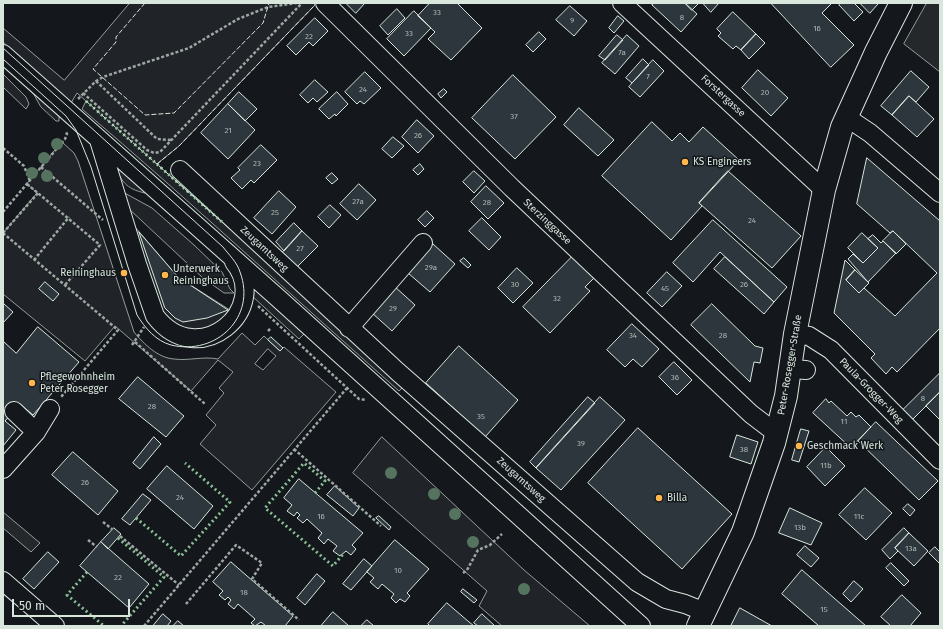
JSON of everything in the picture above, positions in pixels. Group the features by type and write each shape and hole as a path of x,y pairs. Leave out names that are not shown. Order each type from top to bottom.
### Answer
{"main road":[{"name":"Peter-Rosegger-Straße","path":"702,619 721,590 738,557 773,469 776,433 798,370 795,334 824,190 846,117 896,5"}],"street":[{"name":"Sterzinggasse","path":"325,3 512,188 751,414 776,433"},
{"name":"Forstergasse","path":"622,3 824,190"},
{"path":"3,54 641,626"},
{"path":"846,117 870,133 940,193"},
{"path":"99,140 152,308 155,316 168,330 189,338 211,336 220,333 238,312 244,300 244,285 238,266 224,251"},
{"name":"Zeugamtsweg","path":"180,170 349,328 636,582 666,600 685,604 702,619"},
{"path":"349,328 423,243"},
{"name":"Paula-Grogger-Weg","path":"795,334 809,336 831,350 940,460"},
{"path":"3,469 36,432 50,409"},
{"path":"14,411 36,432"},
{"path":"3,581 56,626"}],"path":[{"path":"81,96 96,81 103,77 189,48 238,19 268,7 297,3"},
{"path":"83,93 147,150 154,153 160,152 302,3"},
{"path":"96,81 157,139 172,140"},
{"path":"3,212 30,181 67,134"},
{"path":"3,148 24,166 30,181"},
{"path":"40,167 103,220"},
{"path":"27,184 69,217 100,245 65,285"},
{"path":"38,193 3,233 118,330 50,409"},
{"path":"34,260 69,217"},
{"path":"144,626 347,388 264,314"},
{"path":"268,331 271,328"},
{"path":"132,345 141,334"},
{"path":"135,342 205,404"},
{"path":"294,449 381,526"},
{"path":"103,522 112,529"},
{"path":"462,573 467,570 478,550 490,545 502,534"},
{"path":"120,536 179,585"},
{"path":"88,540 97,547"},
{"path":"186,604 236,545 262,563 252,579 299,620"}],"shaded area":[{"path":"130,3 313,3 315,5 179,146 157,164 405,385 399,391 202,214 82,109 86,101 77,93 71,103 68,101 3,42 3,28 64,80"},
{"path":"927,3 940,3 940,72 904,44"},
{"path":"3,74 26,97 29,104 26,109 3,87"},
{"path":"31,89 59,114 59,121 56,121 41,107"},
{"path":"62,142 74,153 78,161 134,332 147,346 157,353 174,359 218,359 242,333 255,345 264,336 280,351 284,347 336,392 252,490 200,444 216,425 206,415 224,393 219,388 233,372 218,360 191,391 115,326 85,361 3,294 3,233 37,193 27,184","holes":["268,349 276,356 263,370 255,364"]},
{"path":"115,163 146,191 145,193 133,189 125,183 119,175"},
{"path":"121,191 152,208 194,245 222,272 230,289 234,293 224,293 203,278 128,208"},
{"name":"Unterwerk Reininghaus","path":"135,227 178,277 233,312 220,326 190,332 179,328 161,311 145,265"},
{"path":"255,289 304,334 299,339 252,296 252,291"},
{"path":"382,437 524,570 590,626 502,626 479,606 487,591 353,473"},
{"path":"3,512 40,543 31,552 3,528"}],"building":[{"path":"346,3 365,3 356,13"},
{"path":"430,3 457,3 482,28 451,60 428,39 435,32 418,16"},
{"path":"655,3 685,3 697,14 681,32 652,5"},
{"path":"685,3 699,3 692,10"},
{"path":"703,3 719,3 711,12"},
{"path":"771,3 830,3 831,4 822,13 854,45 831,67"},
{"path":"841,3 854,3 863,12 854,21 839,5"},
{"path":"860,3 877,3 878,4 870,13"},
{"path":"570,6 587,21 574,36 556,20"},
{"path":"397,9 405,18 388,35 380,26"},
{"path":"414,11 431,28 404,56 387,39"},
{"path":"733,12 756,34 741,50 736,46 733,49 718,36 721,33 717,29"},
{"path":"618,16 624,21 614,33 609,28"},
{"path":"315,18 328,31 313,46 309,42 296,55 287,46"},
{"path":"539,32 546,39 533,52 526,45"},
{"path":"756,34 765,43 749,59 741,50"},
{"path":"617,35 623,40 605,60 599,56"},
{"path":"627,35 639,46 615,74 602,63"},
{"path":"643,59 649,65 632,83 626,78"},
{"path":"653,60 664,71 640,97 629,87"},
{"path":"758,70 788,98 771,116 742,88"},
{"path":"911,71 929,87 916,102 909,96 892,115 881,106"},
{"path":"365,72 381,88 364,104 360,101 357,104 345,92"},
{"path":"513,75 556,117 515,159 472,118"},
{"path":"315,80 328,92 317,102 313,98 308,103 300,95"},
{"path":"444,89 447,92 441,98 438,94"},
{"path":"239,92 257,109 245,121 228,104"},
{"path":"337,92 348,104 336,116 335,114 329,119 319,109"},
{"path":"909,96 934,119 917,137 892,115"},
{"path":"228,104 255,130 228,159 201,133"},
{"path":"579,108 614,140 598,156 564,125"},
{"path":"417,120 434,136 418,153 402,137"},
{"path":"652,122 672,141 680,133 689,142 703,127 739,160 699,203 702,206 671,240 602,176"},
{"path":"393,137 404,146 392,158 382,149"},
{"path":"261,145 277,160 254,183 251,180 242,189 231,178 240,170 238,168"},
{"path":"867,158 940,221 940,328 897,372 892,367 886,374 871,358 875,354 834,313 845,260 855,270 846,280 859,293 864,288 895,316 937,273 893,231 890,233 857,204"},
{"path":"420,164 424,169 418,175 413,170"},
{"path":"474,171 485,181 474,193 463,182"},
{"path":"728,171 801,236 772,268 699,203"},
{"path":"332,173 338,179 332,184 326,178"},
{"path":"359,184 376,200 357,220 340,204"},
{"path":"486,186 504,203 488,219 471,202"},
{"path":"279,191 296,207 272,234 254,218"},
{"path":"330,205 341,215 329,228 318,217"},
{"path":"427,211 434,218 425,227 418,220"},
{"path":"482,218 501,237 489,250 469,231"},
{"path":"713,220 787,287 774,302 720,252 693,282 673,263"},
{"path":"294,223 302,231 284,251 276,242"},
{"path":"302,231 318,246 297,267 282,253"},
{"path":"893,231 906,244 896,254 883,241"},
{"name":"Unterwerk Reininghaus","path":"139,232 178,277 228,310 207,318 183,322 175,318 165,308"},
{"path":"862,233 878,248 863,263 848,248"},
{"path":"873,235 881,243 883,241 896,253 868,282 848,259 853,254 863,263 878,248 868,239"},
{"path":"433,244 455,264 430,292 408,273"},
{"path":"572,257 594,278 585,287 590,291 550,333 523,307"},
{"path":"725,257 774,302 764,314 714,269"},
{"path":"464,258 471,265 468,268 460,261"},
{"path":"517,268 533,283 513,303 498,288"},
{"path":"855,270 869,283 859,293 846,280"},
{"path":"667,272 682,286 662,307 647,293"},
{"path":"45,282 59,294 53,301 39,289"},
{"path":"394,286 415,305 392,331 371,312"},
{"path":"3,303 13,312 3,323"},
{"path":"712,304 755,346 763,348 760,363 754,362 750,382 691,325"},
{"path":"632,324 659,349 642,367 633,359 625,367 607,350"},
{"name":"Pflegewohnheim Peter Rosegger","path":"38,327 79,362 33,415 20,404 5,421 16,430 3,446 3,341 16,353"},
{"path":"271,337 283,348 280,351 268,340"},
{"path":"459,346 518,400 485,437 426,383"},
{"path":"674,362 692,380 677,395 659,377"},
{"path":"940,373 940,392 911,421 901,412"},
{"path":"138,377 184,416 166,437 119,399"},
{"path":"940,392 940,420 926,406"},
{"path":"588,397 595,403 536,468 530,462"},
{"path":"600,397 625,420 561,490 536,468"},
{"path":"826,399 829,403 831,401 847,416 851,412 856,417 859,415 871,427 851,448 813,413"},
{"path":"876,422 938,481 919,500 858,441"},
{"name":"Billa","path":"638,428 732,514 682,569 588,483"},
{"path":"801,429 809,431 799,462 792,460"},
{"path":"737,435 758,442 751,464 730,457"},
{"path":"154,437 161,444 140,469 133,463"},
{"path":"826,447 845,466 825,486 807,467"},
{"path":"73,452 118,491 98,515 52,475"},
{"path":"167,466 213,506 194,529 147,489"},
{"path":"299,479 363,533 352,545 356,549 351,555 346,551 340,556 333,551 337,546 328,539 324,544 318,538 322,533 307,519 303,523 297,518 300,515 297,512 294,516 287,511 292,505 284,498"},
{"path":"335,486 359,508 353,516 327,495"},
{"path":"865,488 892,513 866,540 839,515"},
{"path":"143,494 151,500 130,525 122,519"},
{"path":"908,504 915,510 910,516 903,509"},
{"path":"790,508 822,523 811,545 779,533"},
{"path":"379,516 391,527 389,530 376,518"},
{"path":"114,528 121,534 108,549 101,542"},
{"path":"904,528 909,533 895,548 898,551 890,559 882,550"},
{"path":"909,533 928,551 914,566 895,548"},
{"path":"395,540 429,569 407,593 410,596 405,602 400,599 396,603 391,598 394,594 382,584 378,589 370,582 374,578 367,572"},
{"path":"101,542 149,584 129,608 80,566"},
{"path":"805,546 819,558 811,567 797,555"},
{"path":"935,547 940,552 940,564 929,553"},
{"path":"48,552 59,562 34,589 23,579"},
{"path":"364,559 372,566 351,590 343,584"},
{"path":"231,562 293,616 285,626 266,626 261,622 255,626 251,623 255,619 238,604 234,609 228,604 231,600 228,597 225,600 219,595 223,591 213,582"},
{"path":"891,563 909,581 904,586 886,568"},
{"path":"802,570 866,626 819,626 782,594"},
{"path":"317,574 325,581 305,605 297,598"},
{"path":"854,581 863,589 851,602 843,594"},
{"path":"463,589 477,600 474,603 461,592"},
{"path":"902,595 921,613 910,626 891,626 881,617"},
{"path":"447,603 474,626 430,626 428,624"},
{"path":"740,608 772,626 731,626"},
{"path":"333,612 349,626 321,626"},
{"path":"163,614 171,621 167,626 153,626"},
{"path":"482,614 495,626 478,626 474,623"},
{"path":"367,620 374,626 361,626"},
{"path":"178,621 184,626 173,626"}],"tram line":[{"path":"3,48 223,247 233,259 239,268 244,289 243,304 238,318 229,330 217,339 203,345 188,347 166,343 147,329 137,315 91,167 76,130 66,116 3,59"}],"hedge":[{"path":"86,101 222,222"},
{"path":"136,518 181,556 230,502 185,463"},
{"path":"315,493 325,481 304,463 265,508 333,566 344,553"},
{"path":"118,538 164,577 121,626"},
{"path":"87,572 67,595 104,626"}],"fence":[{"path":"145,3 116,37 116,42 93,69 145,115 174,113 263,23 269,3"},
{"path":"157,164 179,146 315,5"},
{"path":"86,101 222,222"}],"place":[{"name":"KS Engineers","path":"685,162"},
{"name":"Reininghaus","path":"124,273"},
{"name":"Unterwerk Reininghaus","path":"165,275"},
{"name":"Pflegewohnheim Peter Rosegger","path":"32,383"},
{"name":"Geschmack Werk","path":"799,446"},
{"name":"Billa","path":"659,498"}]}
